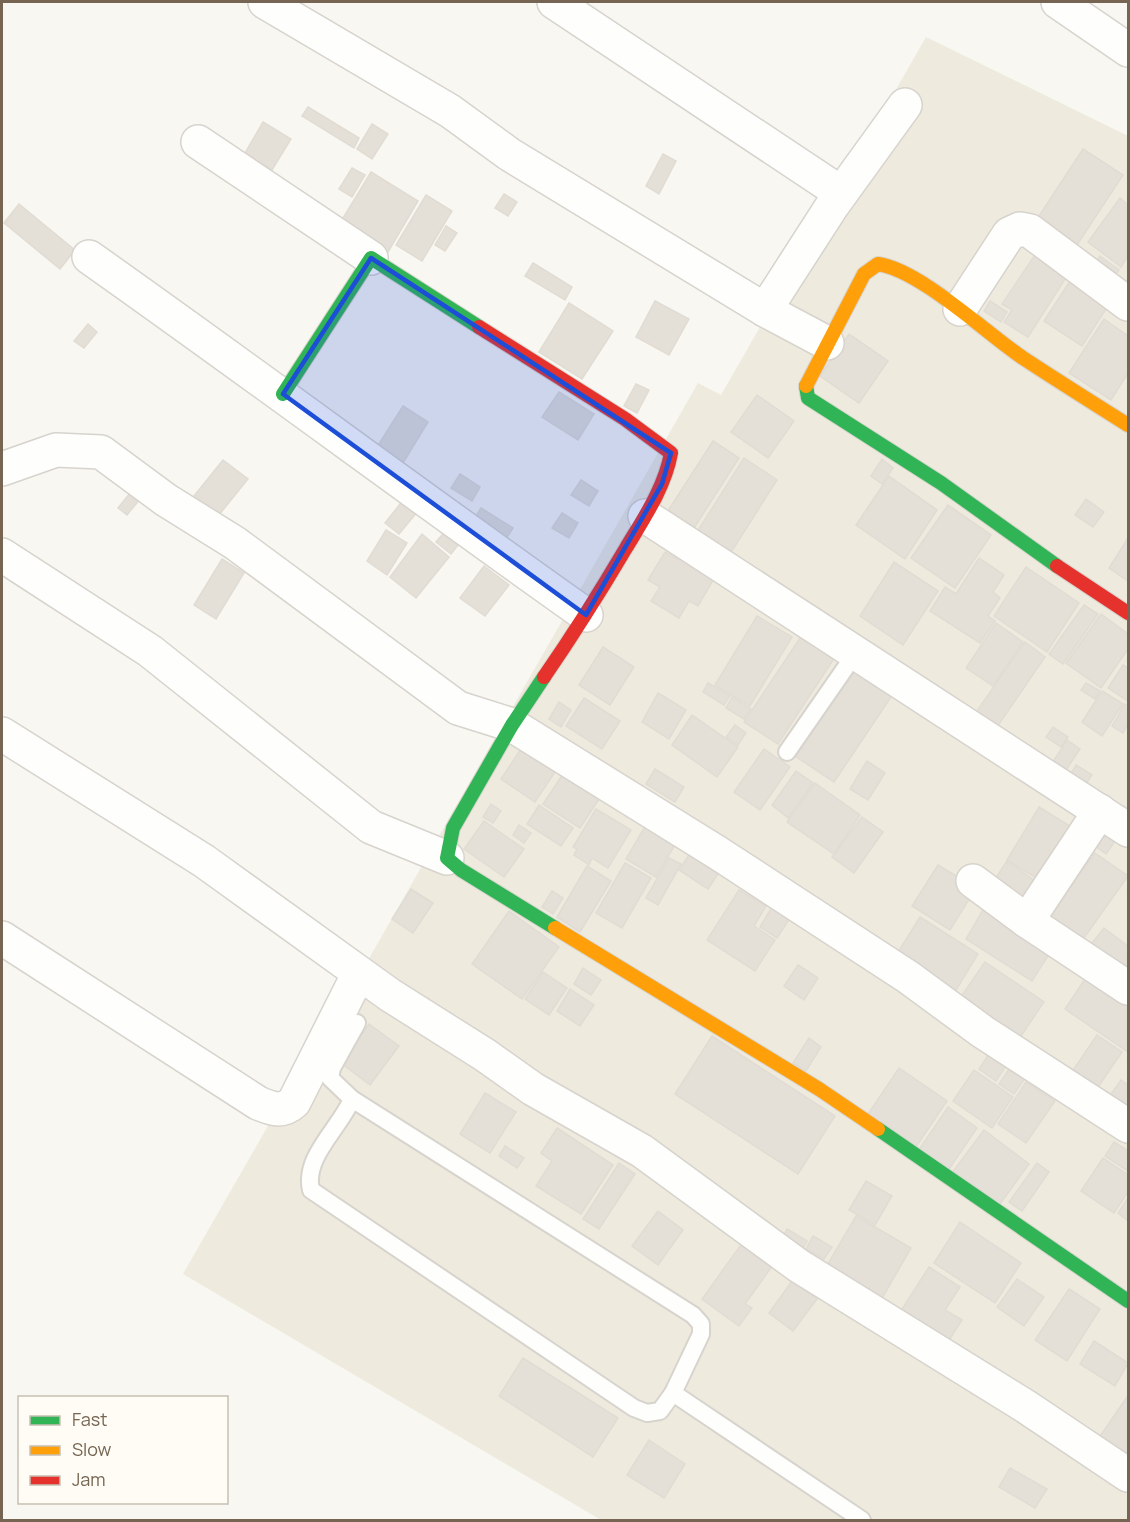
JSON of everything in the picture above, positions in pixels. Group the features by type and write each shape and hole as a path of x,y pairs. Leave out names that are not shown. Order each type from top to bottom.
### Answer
{"street":[{"path":"265,2 450,111 493,144 765,309 826,343"},
{"path":"554,2 841,193"},
{"path":"1058,2 1128,50"},
{"path":"765,309 841,193 905,105"},
{"path":"198,142 371,258 625,419 671,453 668,471 645,516 586,615 512,726 453,828 447,858"},
{"path":"960,309 1010,234 1020,229 1030,231 1128,304"},
{"path":"89,257 283,394 377,467 586,615"},
{"path":"283,394 371,258"},
{"path":"1128,423 1022,357 960,309 892,266 878,264 864,274 805,383 808,398 941,483 1079,582 1128,613"},
{"path":"2,469 56,450 101,453 166,500 235,543 458,708 512,726 718,853 908,977 983,1032 1128,1126"},
{"path":"645,516 1128,830"},
{"path":"2,555 150,651 371,827 447,858 461,870 819,1089 1128,1301"},
{"path":"2,734 204,861 359,973 533,1089 642,1151 799,1266 1025,1406 1128,1475"},
{"path":"1027,921 1100,812"},
{"path":"973,880 1027,921 1128,988"},
{"path":"2,938 258,1103 273,1109 288,1107 294,1102 359,973"}],"lane":[{"path":"787,752 855,654"},
{"path":"352,1099 312,1164 308,1178 311,1190 634,1408 647,1413 660,1411 673,1393 700,1334 701,1324 693,1315 352,1099 330,1078 332,1068 357,1023"},
{"path":"673,1393 862,1521"}],"highlighted area":[{"path":"371,258 671,453 662,484 586,615 283,394"}],"shaded area":[{"path":"926,37 1128,136 1128,1520 601,1520 183,1274 351,981 355,983 698,383 721,395"}],"building":[{"path":"308,107 359,138 354,148 302,116"},
{"path":"263,122 291,139 272,170 245,153"},
{"path":"372,124 388,134 372,159 357,149"},
{"path":"1083,149 1123,175 1075,248 1035,222"},
{"path":"663,154 676,161 659,194 646,186"},
{"path":"352,168 365,175 352,197 339,189"},
{"path":"371,172 418,201 388,252 340,223"},
{"path":"504,194 517,202 508,216 495,208"},
{"path":"426,195 452,211 422,261 396,245"},
{"path":"1120,198 1128,205 1128,256 1121,267 1088,242"},
{"path":"19,204 75,250 60,269 4,223"},
{"path":"446,226 457,233 445,251 435,245"},
{"path":"1035,255 1067,276 1028,337 1004,322 1012,310 1002,304"},
{"path":"1100,256 1119,270 1112,280 1093,266"},
{"path":"533,263 572,287 565,300 525,276"},
{"path":"1070,281 1108,306 1082,346 1044,321"},
{"path":"655,301 689,319 669,355 636,337"},
{"path":"990,301 1007,312 1001,322 984,311"},
{"path":"569,303 613,331 582,379 539,352"},
{"path":"1104,319 1128,336 1128,373 1111,400 1069,373"},
{"path":"88,324 97,332 84,348 74,341"},
{"path":"849,334 888,361 859,403 820,376"},
{"path":"636,384 649,390 637,413 624,406"},
{"path":"559,392 594,414 578,440 542,417"},
{"path":"757,395 794,421 768,458 731,432"},
{"path":"403,406 428,422 403,463 377,447"},
{"path":"713,441 739,458 692,531 666,514"},
{"path":"744,458 777,480 730,554 697,532"},
{"path":"882,459 893,468 882,484 871,476"},
{"path":"223,460 248,479 214,521 190,501"},
{"path":"460,474 480,487 472,501 451,488"},
{"path":"889,476 937,510 905,559 856,525"},
{"path":"581,480 598,491 589,506 571,495"},
{"path":"131,492 140,499 127,515 118,508"},
{"path":"404,499 418,511 399,534 385,523"},
{"path":"1086,499 1104,512 1093,527 1075,515"},
{"path":"948,505 991,535 955,588 911,558"},
{"path":"481,508 513,528 504,542 472,522"},
{"path":"562,513 578,523 569,538 552,528"},
{"path":"448,528 462,540 451,554 436,542"},
{"path":"386,530 407,543 387,575 367,561"},
{"path":"422,534 449,557 416,598 390,577"},
{"path":"1128,538 1128,581 1109,568"},
{"path":"683,548 719,570 698,606 689,601 679,618 651,601 660,587 648,580 665,552 677,559"},
{"path":"979,558 1004,575 993,592 1000,598 988,616 995,621 980,643 930,611 945,587 956,594"},
{"path":"222,559 244,573 216,619 194,605"},
{"path":"894,562 938,591 903,645 860,616"},
{"path":"484,566 509,585 485,616 460,598"},
{"path":"1026,567 1079,603 1047,652 994,616"},
{"path":"1084,605 1098,614 1063,664 1049,654"},
{"path":"1101,614 1128,634 1128,649 1101,688 1066,663"},
{"path":"757,616 792,637 750,706 715,685"},
{"path":"996,623 1023,642 993,686 966,668"},
{"path":"806,629 839,651 778,744 744,722"},
{"path":"1025,642 1045,657 993,733 972,718"},
{"path":"603,647 634,667 610,705 579,685"},
{"path":"858,662 897,688 834,782 795,756"},
{"path":"1123,665 1128,668 1128,701 1108,688"},
{"path":"708,683 730,696 724,705 703,692"},
{"path":"1086,683 1100,691 1095,699 1081,690"},
{"path":"1102,691 1123,704 1102,736 1082,722"},
{"path":"658,693 686,710 669,739 642,722"},
{"path":"732,697 751,709 744,719 726,708"},
{"path":"584,698 620,721 602,749 566,726"},
{"path":"559,702 571,710 561,727 549,719"},
{"path":"1125,704 1128,706 1128,724 1123,733 1112,726"},
{"path":"692,715 738,747 717,777 672,745"},
{"path":"735,725 746,733 738,745 726,737"},
{"path":"1053,727 1068,737 1061,747 1046,737"},
{"path":"1067,740 1080,749 1064,773 1051,765"},
{"path":"521,749 555,772 535,802 501,779"},
{"path":"764,749 790,767 760,810 734,792"},
{"path":"867,761 885,773 868,800 850,789"},
{"path":"569,765 605,790 580,828 543,804"},
{"path":"1076,765 1092,775 1085,785 1070,775"},
{"path":"655,769 684,787 675,802 646,784"},
{"path":"796,771 813,783 788,818 772,805"},
{"path":"815,783 860,815 834,854 787,822"},
{"path":"491,804 501,811 493,823 483,817"},
{"path":"539,805 573,828 561,846 527,824"},
{"path":"1039,807 1073,828 1041,881 1007,860"},
{"path":"596,809 631,830 608,868 592,858 589,865 574,855 577,849 573,847"},
{"path":"862,817 883,832 854,873 832,857"},
{"path":"484,821 524,849 504,877 464,849"},
{"path":"519,825 531,833 524,843 513,835"},
{"path":"646,825 676,843 656,877 626,859"},
{"path":"1104,826 1118,837 1106,854 1091,843"},
{"path":"693,849 722,868 708,889 679,870"},
{"path":"1095,853 1128,876 1079,945 1046,921"},
{"path":"669,858 681,864 658,905 646,898"},
{"path":"1007,861 1038,883 1022,907 991,885"},
{"path":"625,863 651,878 622,928 596,913"},
{"path":"938,865 976,888 950,930 912,906"},
{"path":"587,866 611,881 580,932 557,917"},
{"path":"411,889 433,903 413,933 392,919"},
{"path":"739,890 766,906 754,926 775,940 755,971 707,940"},
{"path":"552,891 563,898 553,914 542,907"},
{"path":"776,900 794,912 777,938 760,927"},
{"path":"984,908 1051,951 1032,981 966,939"},
{"path":"509,911 559,947 522,999 472,964"},
{"path":"920,917 978,954 953,995 895,957"},
{"path":"1104,928 1128,946 1128,975 1088,948"},
{"path":"985,962 1044,1002 1015,1045 956,1004"},
{"path":"798,965 818,978 804,1000 784,986"},
{"path":"583,968 601,980 591,995 574,984"},
{"path":"543,972 567,988 549,1015 525,999"},
{"path":"1089,973 1128,999 1128,1052 1065,1009"},
{"path":"570,989 594,1005 580,1026 557,1011"},
{"path":"369,1024 399,1046 370,1085 341,1063"},
{"path":"1097,1035 1122,1052 1094,1093 1069,1076"},
{"path":"712,1036 835,1116 798,1174 675,1094"},
{"path":"809,1038 821,1047 806,1071 793,1063"},
{"path":"989,1054 1006,1066 996,1081 979,1069"},
{"path":"1011,1066 1026,1077 1014,1094 999,1084"},
{"path":"899,1068 947,1101 914,1150 866,1117"},
{"path":"974,1070 1013,1097 992,1128 953,1101"},
{"path":"1121,1080 1128,1085 1128,1116 1104,1104"},
{"path":"1026,1082 1055,1101 1026,1143 998,1124"},
{"path":"485,1093 516,1112 490,1153 460,1134"},
{"path":"948,1107 977,1128 945,1175 916,1154"},
{"path":"557,1128 613,1165 581,1214 536,1186 552,1161 541,1153"},
{"path":"984,1130 1029,1164 997,1208 951,1174"},
{"path":"1114,1142 1128,1151 1128,1171 1105,1156"},
{"path":"505,1146 524,1158 517,1168 499,1156"},
{"path":"1103,1158 1128,1175 1128,1192 1114,1213 1081,1191"},
{"path":"619,1163 635,1174 599,1229 583,1219"},
{"path":"1037,1163 1049,1172 1022,1211 1009,1202"},
{"path":"866,1181 892,1196 875,1225 849,1210"},
{"path":"1128,1198 1128,1221 1118,1213"},
{"path":"658,1211 683,1230 658,1265 632,1246"},
{"path":"856,1216 911,1248 877,1307 822,1274"},
{"path":"960,1222 1021,1263 995,1303 934,1263"},
{"path":"787,1229 807,1241 801,1252 781,1241"},
{"path":"813,1236 832,1247 824,1259 806,1249"},
{"path":"743,1242 773,1265 745,1304 752,1308 739,1326 702,1299"},
{"path":"929,1267 960,1287 945,1310 962,1320 944,1348 897,1317"},
{"path":"1017,1279 1044,1297 1024,1326 997,1307"},
{"path":"792,1281 817,1299 793,1331 769,1313"},
{"path":"1069,1289 1100,1309 1067,1361 1035,1340"},
{"path":"1094,1341 1128,1363 1115,1386 1080,1364"},
{"path":"523,1358 618,1418 593,1457 499,1396"},
{"path":"1128,1397 1128,1464 1096,1442"},
{"path":"649,1440 685,1464 664,1498 627,1475"},
{"path":"1010,1468 1047,1489 1035,1508 999,1487"}],"traffic: fast":[{"path":"283,394 371,258 479,327"},
{"path":"806,386 808,398 941,483 1057,566"},
{"path":"544,677 512,725 453,828 447,858 461,870 555,928"},
{"path":"878,1129 1128,1301"}],"traffic: slow":[{"path":"806,386 864,274 878,264 895,269 933,290 1023,358 1128,425"},
{"path":"555,928 819,1089 878,1129"}],"traffic: jam":[{"path":"479,327 625,419 671,453 664,478 647,514 544,677"},
{"path":"1057,566 1128,613"}]}
